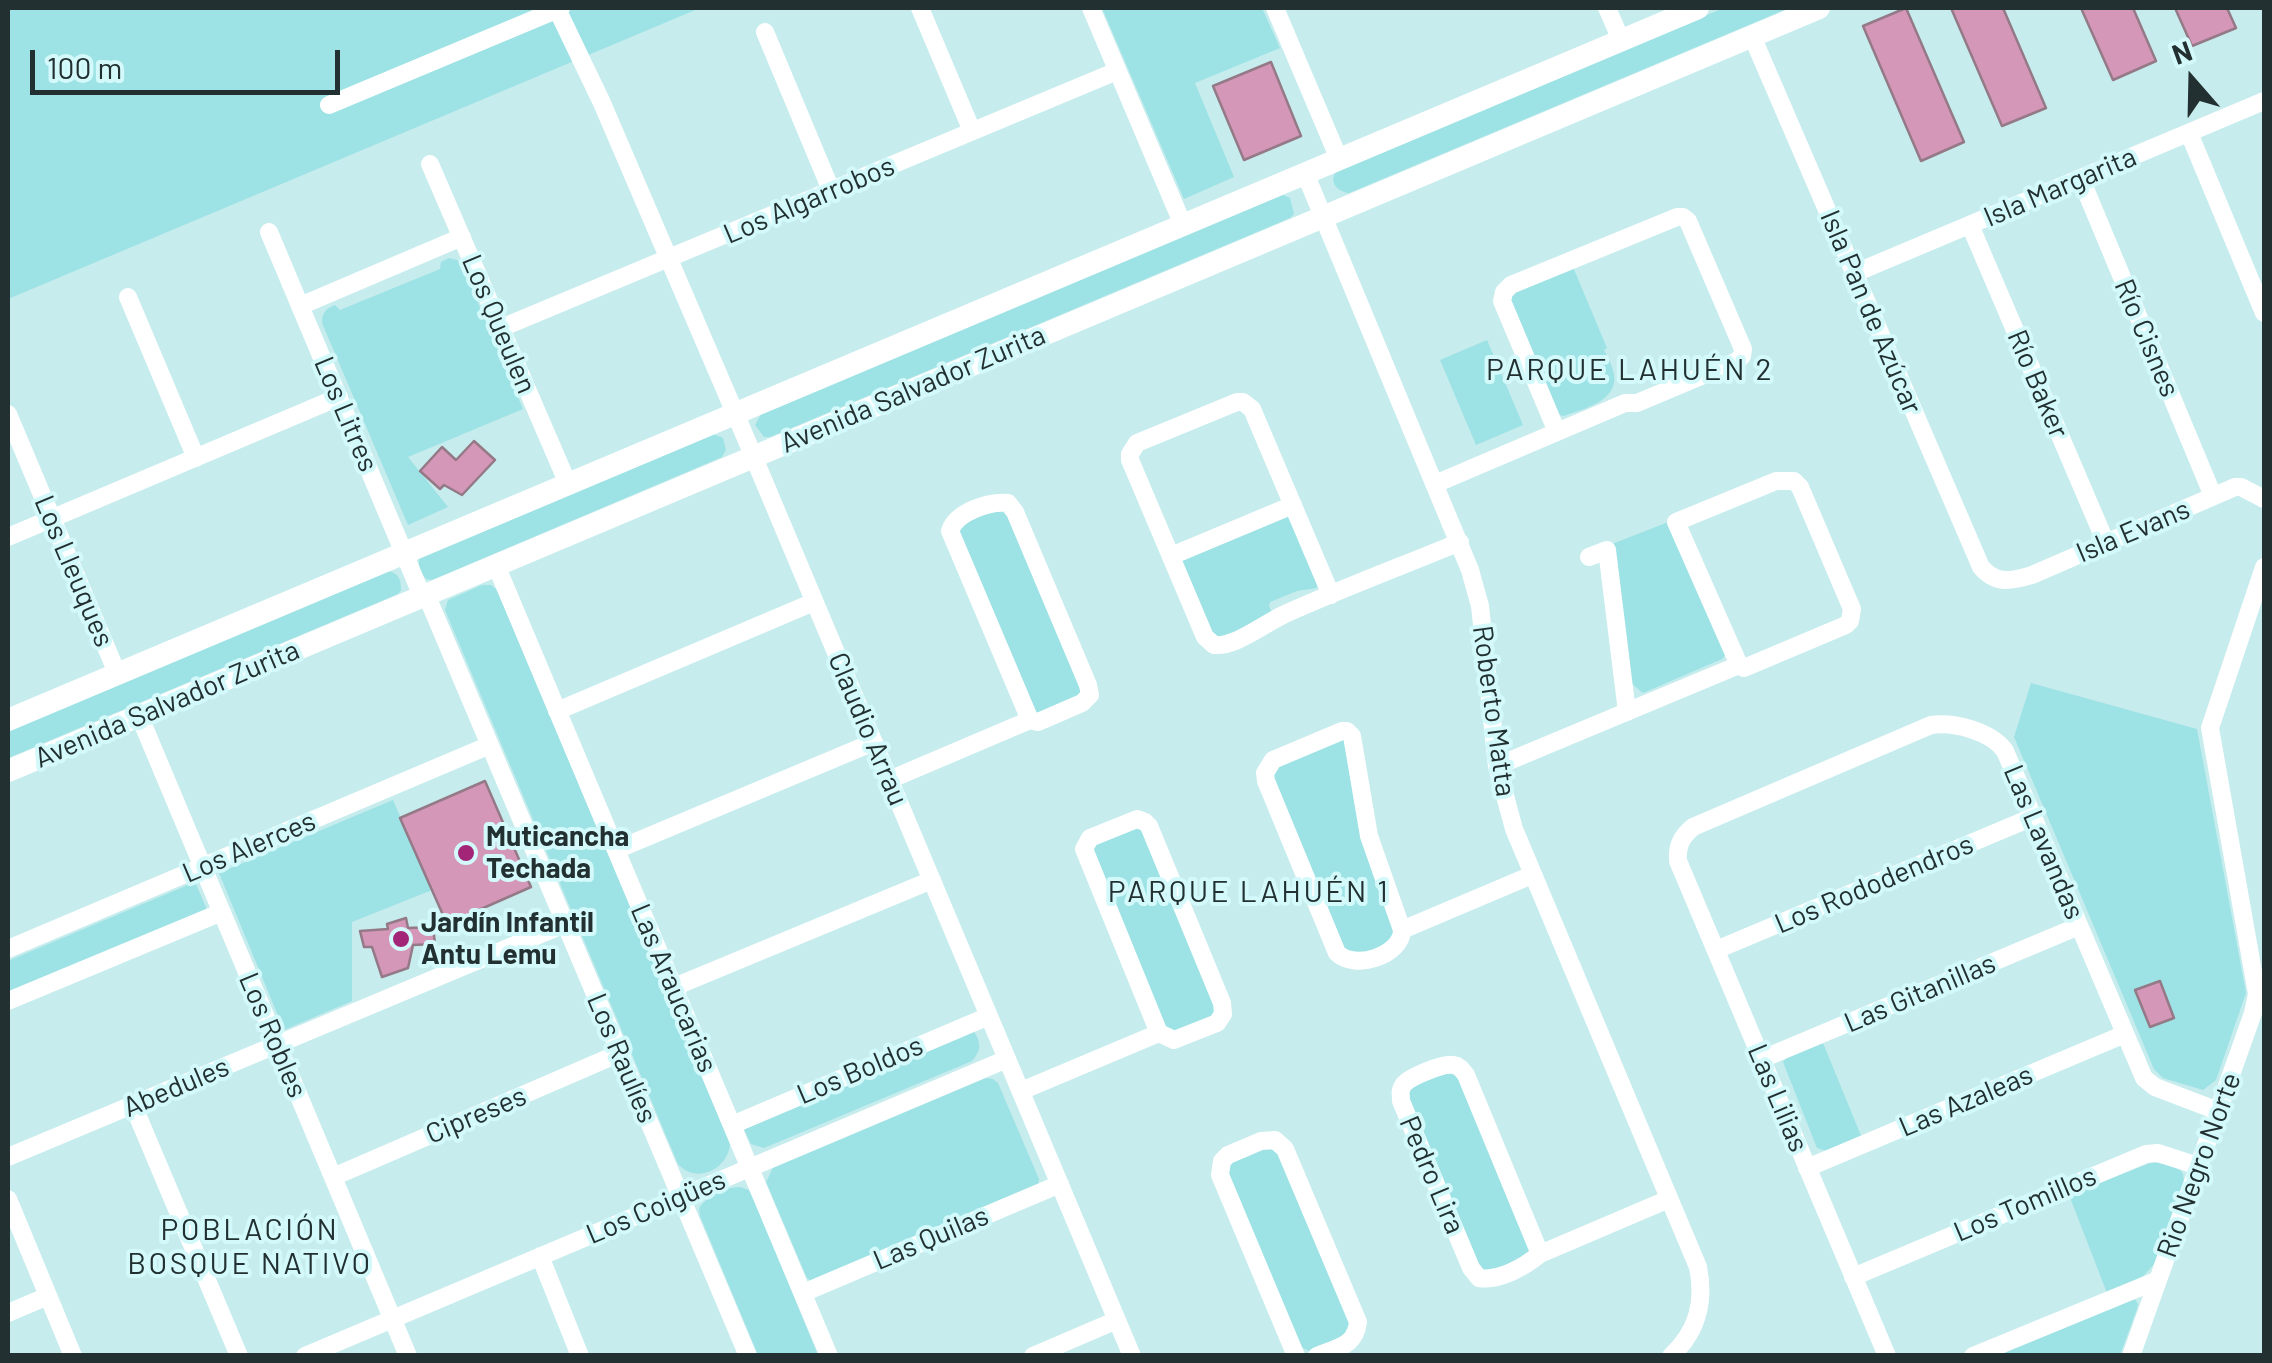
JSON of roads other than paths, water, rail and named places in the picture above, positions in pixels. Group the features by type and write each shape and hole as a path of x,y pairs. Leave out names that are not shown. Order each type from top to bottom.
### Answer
{"main road":[{"name":"Avenida Salvador Zurita","path":"8,720 1698,8"},
{"name":"Avenida Salvador Zurita","path":"8,771 1819,8"}],"street":[{"path":"329,105 559,8"},
{"name":"Claudio Arrau","path":"559,8 753,456 1132,1356"},
{"path":"920,8 972,132"},
{"path":"1091,8 1183,225"},
{"path":"1275,8 1339,159"},
{"path":"1608,8 1621,40"},
{"path":"765,32 832,190"},
{"name":"Isla Pan de Azúcar","path":"1752,36 1981,567 2000,580"},
{"name":"Los Algarrobos","path":"501,328 1118,71"},
{"name":"Isla Margarita","path":"1854,272 2264,101"},
{"path":"2189,133 2264,313"},
{"name":"Los Queulen","path":"430,164 568,484"},
{"name":"Roberto Matta","path":"1305,174 1460,542 1480,606 1497,766 1507,808 1698,1267 1701,1302 1684,1343 1671,1356"},
{"name":"Río Cisnes","path":"2081,179 2214,496"},
{"path":"1436,484 1738,361 1742,349 1688,221 1677,218 1511,285 1504,292 1502,301 1557,432"},
{"name":"Río Baker","path":"1970,224 2106,543"},
{"name":"Los Litres","path":"269,232 424,595"},
{"path":"300,306 462,237"},
{"path":"128,298 196,458"},
{"path":"8,537 339,397"},
{"path":"1331,595 1252,409 1236,402 1138,443 1130,460 1205,637 1214,645 1230,643 1284,614 1331,595 1460,542"},
{"name":"Los Lleuques","path":"8,414 117,673"},
{"path":"1497,766 1846,626 1852,610 1794,480 1776,481 1676,522 1739,666"},
{"name":"Isla Evans","path":"2000,580 2008,582 2032,575 2235,487 2264,499"},
{"path":"889,780 1030,720 1038,722 1082,703 1090,695 1015,512 1008,504 995,502 958,517 951,526 951,537 1030,720"},
{"path":"1171,556 1293,505"},
{"path":"1588,557 1607,550 1627,712"},
{"name":"Las Araucarias","path":"496,565 829,1356"},
{"name":"Rio Negro Norte","path":"2131,1356 2257,994 2210,728 2264,566"},
{"name":"Los Raulíes","path":"424,595 748,1356"},
{"path":"558,710 814,602"},
{"name":"Los Robles","path":"139,715 408,1356"},
{"name":"Las Lavandas","path":"1681,840 1697,824 1935,724 1960,727 2000,743 2147,1082 2218,1111"},
{"path":"1336,732 1350,733 1369,836 1402,930 1396,947 1363,962 1349,961 1337,952 1266,781 1265,773 1273,760 1336,732"},
{"path":"616,850 874,742"},
{"name":"Los Alerces","path":"8,949 490,745"},
{"name":"Los Rododendros","path":"1716,950 2033,817"},
{"path":"1021,1091 1159,1033 1174,1040 1217,1023 1223,1014 1222,1003 1149,826 1136,819 1090,838 1084,848 1159,1033"},
{"name":"Las Lilias","path":"1681,840 1678,862 1887,1356"},
{"path":"1402,930 1532,874"},
{"path":"674,986 932,880"},
{"path":"8,1001 222,912"},
{"name":"Abedules","path":"8,1157 566,924"},
{"name":"Las Gitanillas","path":"1762,1059 2079,926"},
{"name":"Los Boldos","path":"732,1125 989,1016"},
{"name":"Las Azaleas","path":"1808,1168 2125,1034"},
{"name":"Cipreses","path":"333,1177 620,1053"},
{"name":"Los Coigües","path":"305,1356 1007,1058"},
{"name":"Pedro Lira","path":"1540,1254 1466,1075 1452,1064 1411,1078 1401,1089 1401,1100 1479,1278 1493,1279 1529,1264 1540,1254 1669,1199"},
{"path":"133,1104 239,1356"},
{"path":"1296,1356 1220,1175 1222,1161 1228,1155 1268,1139 1281,1143 1285,1149 1358,1322 1351,1342 1317,1356"},
{"name":"Los Tomillos","path":"1854,1276 2146,1154 2158,1152 2198,1166"},
{"name":"Las Quilas","path":"802,1293 1060,1184"},
{"path":"8,1199 73,1356"},
{"path":"540,1256 580,1356"},
{"path":"1973,1356 2158,1280"},
{"path":"8,1313 48,1296"},
{"path":"1033,1356 1117,1320"}],"place":[{"name":"Muticancha Techada","path":"466,853"},
{"name":"Jardín Infantil Antu Lemu","path":"401,939"}],"district":[{"name":"PARQUE LAHUÉN 2","path":"1630,370"},
{"name":"PARQUE LAHUÉN 1","path":"1249,892"},
{"name":"POBLACIÓN BOSQUE NATIVO","path":"250,1247"}]}
